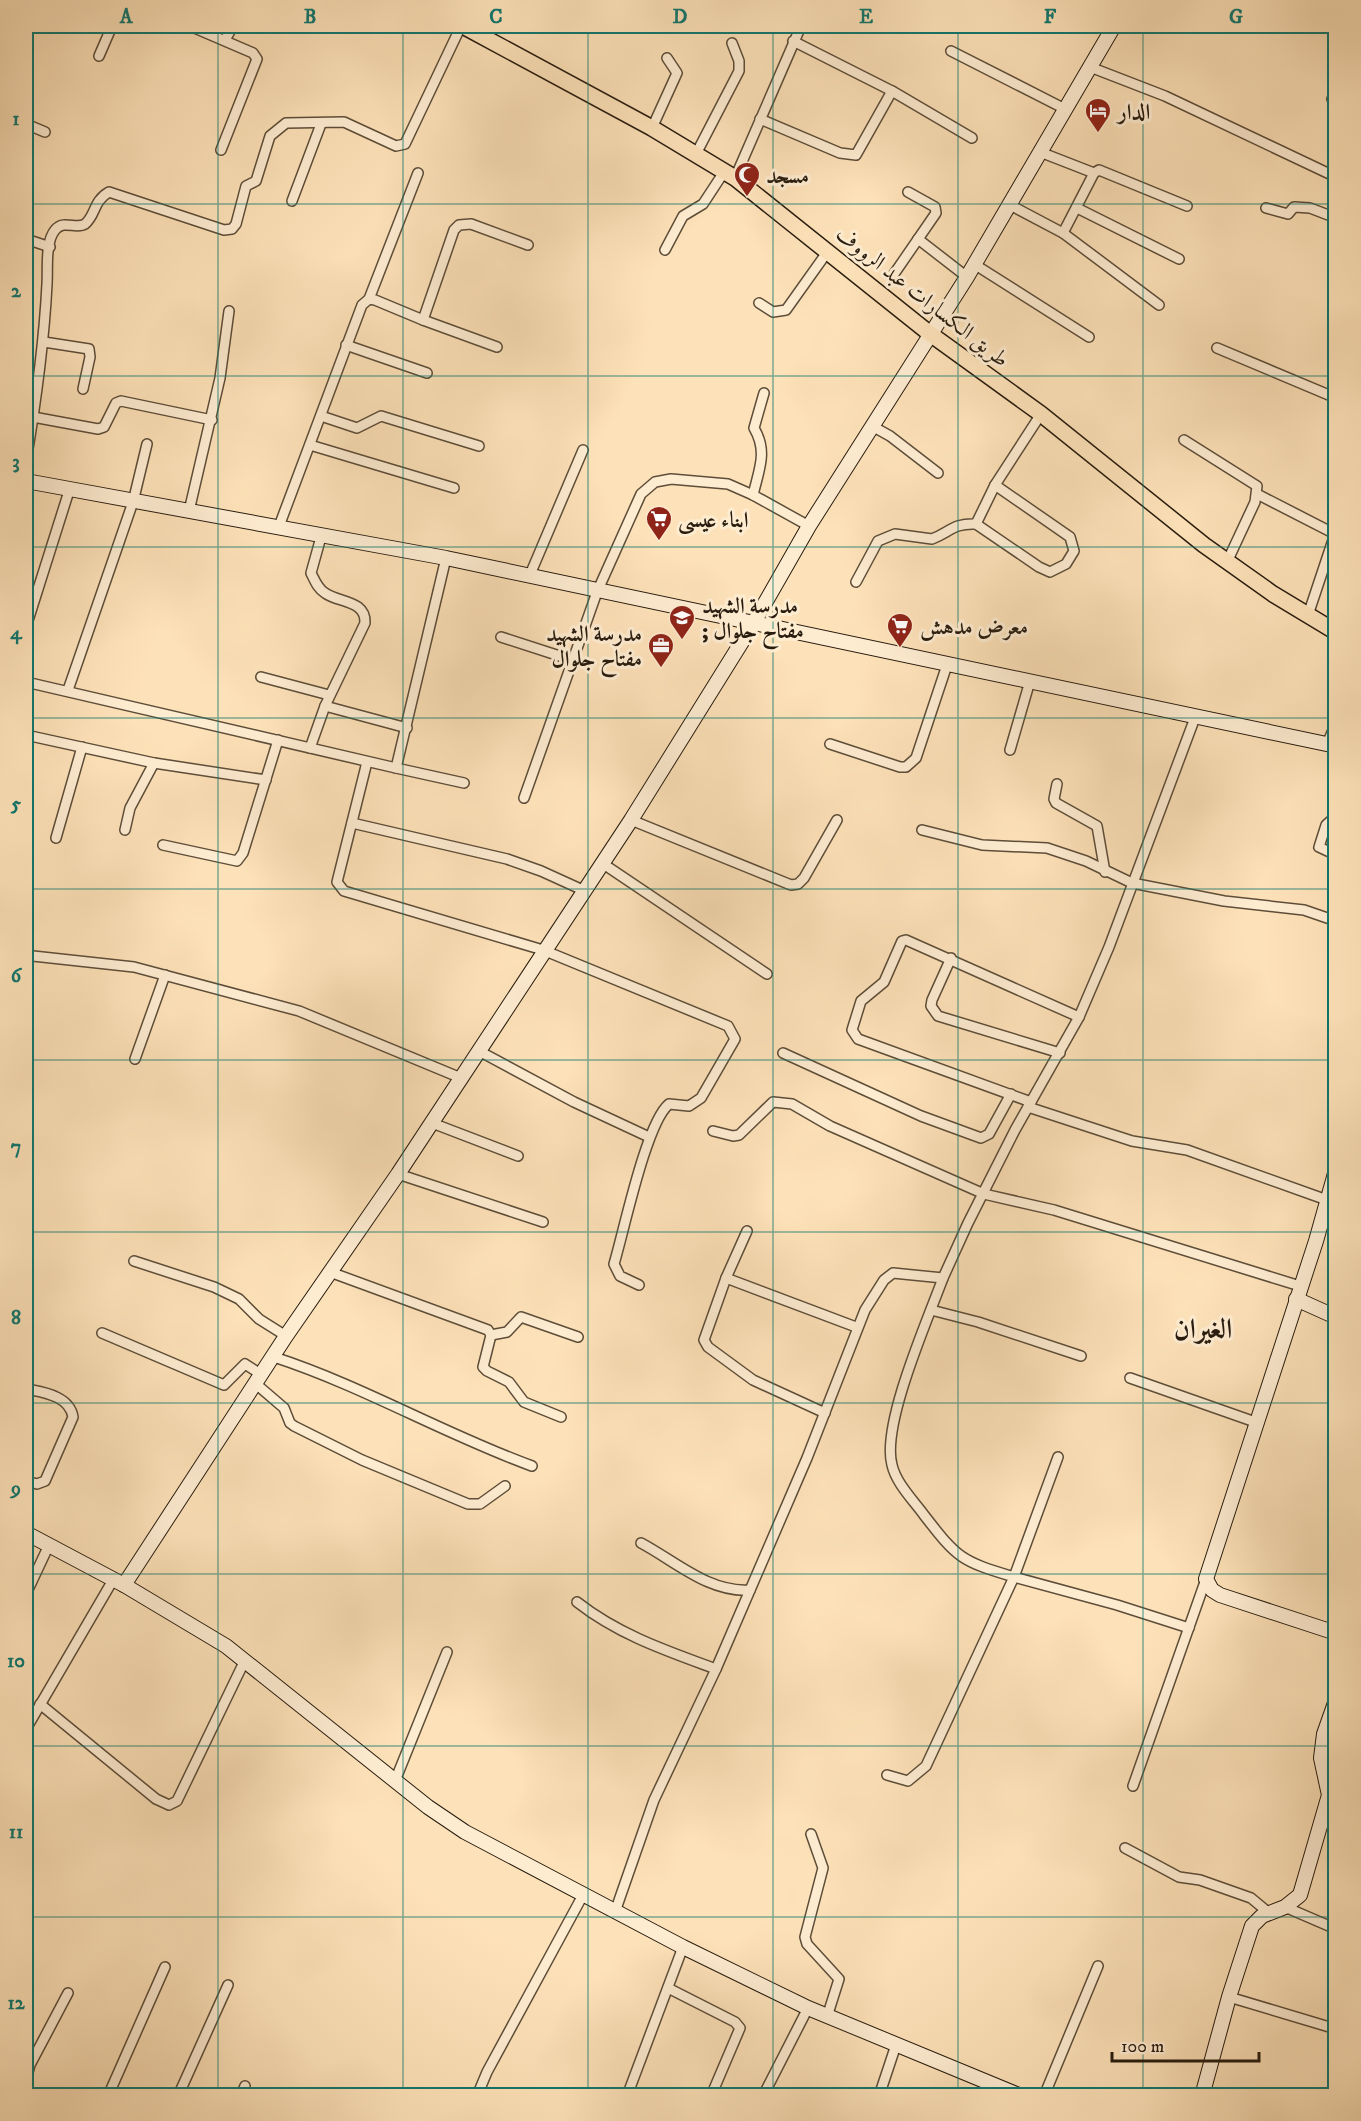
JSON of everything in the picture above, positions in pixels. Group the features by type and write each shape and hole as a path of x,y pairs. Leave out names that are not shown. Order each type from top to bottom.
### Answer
{"main road":[{"name":"طريق الكسارات عبد الرووف","path":"462,26 652,128 729,175 929,333 1041,414 1227,562 1273,594 1335,632"}],"street":[{"path":"99,56 112,26"},
{"path":"190,26 253,53 257,59 221,150"},
{"path":"225,40 233,26"},
{"path":"26,461 44,342 50,247 54,231 62,225 80,226 86,223 99,198 109,192 224,230 232,229 236,224 246,186 256,181 270,136 286,123 344,122 396,146 405,144 462,26"},
{"path":"665,250 683,216 703,204 729,175 759,119 801,26"},
{"path":"26,1729 118,1582 259,1380 286,1336 398,1174 631,820 753,624 809,526 929,333 971,271 1114,26"},
{"path":"793,40 892,91 972,138"},
{"path":"696,154 739,71 739,61 732,43"},
{"path":"951,51 1065,109"},
{"path":"652,128 677,73 667,58"},
{"path":"1090,67 1165,96 1335,177"},
{"path":"759,119 840,153 856,155 892,91"},
{"path":"26,124 45,132"},
{"path":"292,201 321,124"},
{"path":"1040,152 1094,173"},
{"path":"1063,233 1094,173 1099,170 1187,206"},
{"path":"278,529 346,345 362,305 369,299 418,173"},
{"path":"894,274 936,210 908,192"},
{"path":"1010,206 1063,233 1160,305"},
{"path":"1266,208 1282,215 1288,214 1294,207 1310,208 1335,218"},
{"path":"1077,208 1179,259"},
{"path":"423,320 454,230 459,225 471,224 528,245"},
{"path":"26,239 50,247"},
{"path":"918,239 1089,337"},
{"path":"759,303 773,312 786,310 828,251"},
{"path":"369,299 497,347"},
{"path":"189,511 212,420 229,311"},
{"path":"44,342 88,349 90,357 83,389"},
{"path":"346,345 427,373"},
{"path":"1217,348 1335,398"},
{"path":"753,495 763,450 754,428 764,393"},
{"path":"33,417 99,429 104,427 116,403 121,401 212,420"},
{"path":"976,524 995,485 1041,414"},
{"path":"321,416 357,428 381,416 480,446"},
{"path":"872,426 890,436 938,473"},
{"path":"1184,440 1251,480 1257,486 1257,494 1227,562"},
{"path":"68,690 133,502 147,444"},
{"path":"310,445 454,488"},
{"path":"530,577 583,450"},
{"path":"524,798 597,592 641,494 655,482 697,480 728,484 809,526"},
{"path":"26,481 69,491 446,558 597,592 1196,715 1331,745 1335,723"},
{"path":"856,582 878,542 896,534 932,539 950,527 963,523 976,524 1050,572 1066,564 1074,551 1070,537 995,485"},
{"path":"26,627 69,491"},
{"path":"1257,494 1335,533 1308,615"},
{"path":"310,748 329,695 358,638 365,616 360,608 325,594 318,587 311,573 311,567 321,537"},
{"path":"396,768 446,558"},
{"path":"501,637 572,660"},
{"path":"830,744 900,767 911,764 923,740 947,665"},
{"path":"261,677 329,695"},
{"path":"1011,750 1030,681"},
{"path":"26,682 464,783"},
{"path":"325,706 406,728"},
{"path":"1189,1628 1117,1605 973,1565 960,1558 920,1509 892,1467 891,1438 899,1402 943,1278 968,1223 1029,1104 1079,1017 1109,947 1196,715"},
{"path":"26,735 154,763 266,780"},
{"path":"163,845 237,861 243,854 278,740"},
{"path":"56,838 82,747"},
{"path":"367,762 337,882 344,891 543,951 728,1026 735,1034 735,1039 701,1098 689,1106 669,1104 662,1109 649,1137 614,1264 616,1273 639,1285"},
{"path":"125,830 130,808 154,763"},
{"path":"1057,784 1054,799 1056,803 1097,826 1105,872"},
{"path":"1335,816 1326,825 1319,847 1335,855"},
{"path":"631,820 791,885 798,884 804,878 837,820"},
{"path":"352,823 507,859 541,870 585,891"},
{"path":"922,830 982,845 1047,848 1086,861 1132,883 1224,901 1304,910 1335,921"},
{"path":"602,863 767,974"},
{"path":"1079,1017 912,941 902,941 884,982 861,1001 853,1033 863,1042 1011,1094 1029,1104 1132,1140 1187,1150 1327,1200"},
{"path":"26,960 33,956 134,967 299,1011 460,1078"},
{"path":"951,958 932,1000 931,1006 938,1016 1060,1053"},
{"path":"135,1059 165,975"},
{"path":"479,1051 574,1102 649,1137"},
{"path":"783,1053 921,1116 981,1138 989,1134 1011,1094"},
{"path":"713,1131 739,1135 773,1102 792,1104 830,1126 984,1194 1054,1210 1298,1293 1335,1317"},
{"path":"432,1123 518,1156"},
{"path":"1133,1786 1206,1579 1241,1466 1258,1423 1316,1241 1335,1170"},
{"path":"398,1174 543,1222"},
{"path":"747,1231 726,1278 704,1340 708,1347 753,1380 825,1413"},
{"path":"134,1261 214,1287 239,1299 259,1319 286,1336"},
{"path":"330,1272 479,1325 491,1335"},
{"path":"616,1909 654,1800 717,1669 825,1413 856,1328 873,1294 893,1273 943,1278"},
{"path":"726,1278 856,1328"},
{"path":"931,1310 978,1322 1081,1356"},
{"path":"491,1335 507,1332 521,1317 578,1337"},
{"path":"102,1333 224,1385 245,1364 284,1408 290,1423 294,1426 362,1460 468,1504 480,1504 505,1486"},
{"path":"491,1335 483,1366 487,1371 509,1382 524,1402 561,1417"},
{"path":"274,1357 347,1385 495,1452 532,1466"},
{"path":"1130,1378 1258,1423"},
{"path":"26,1395 32,1390 57,1398 67,1404 73,1417 45,1481 37,1484 26,1481"},
{"path":"887,1775 908,1781 926,1766 1014,1577 1058,1457"},
{"path":"26,1533 118,1582 190,1624 245,1660 395,1781 465,1832 583,1895 616,1909 683,1947 808,2008 1021,2096"},
{"path":"641,1543 698,1577 738,1591 750,1590"},
{"path":"26,1594 49,1545"},
{"path":"1206,1579 1212,1590 1220,1595 1335,1633"},
{"path":"577,1602 619,1630 656,1648 717,1669"},
{"path":"395,1781 447,1652"},
{"path":"40,1704 156,1799 169,1805 177,1801 245,1660"},
{"path":"1202,2096 1229,1997 1252,1926 1262,1916 1285,1907 1299,1898 1330,1816 1329,1787 1321,1758 1324,1734 1335,1700"},
{"path":"811,1834 823,1868 805,1937 812,1949 838,1974 839,1979 827,2017"},
{"path":"1125,1848 1179,1877 1200,1880 1251,1898 1269,1913"},
{"path":"477,2096 487,2072 583,1895"},
{"path":"1285,1907 1335,1929"},
{"path":"627,2096 683,1947"},
{"path":"1044,2096 1098,1966"},
{"path":"108,2096 165,1967"},
{"path":"178,2096 228,1985"},
{"path":"668,1988 735,2022 740,2028 711,2096"},
{"path":"26,2080 30,2065 68,1992"},
{"path":"1229,1997 1335,2029"},
{"path":"763,2096 808,2008"},
{"path":"879,2096 896,2045"}],"place":[{"name":"الدار","path":"1098,134"},
{"name":"مسجد","path":"747,198"},
{"name":"ابناء عيسى","path":"659,542"},
{"name":"مدرسة الشهيد ; مفتاح جلوال","path":"682,641"},
{"name":"معرض مدهش","path":"900,649"},
{"name":"مدرسة الشهيد مفتاح جلوال","path":"661,669"}],"district":[{"name":"الغيران","path":"1203,1328"}]}
